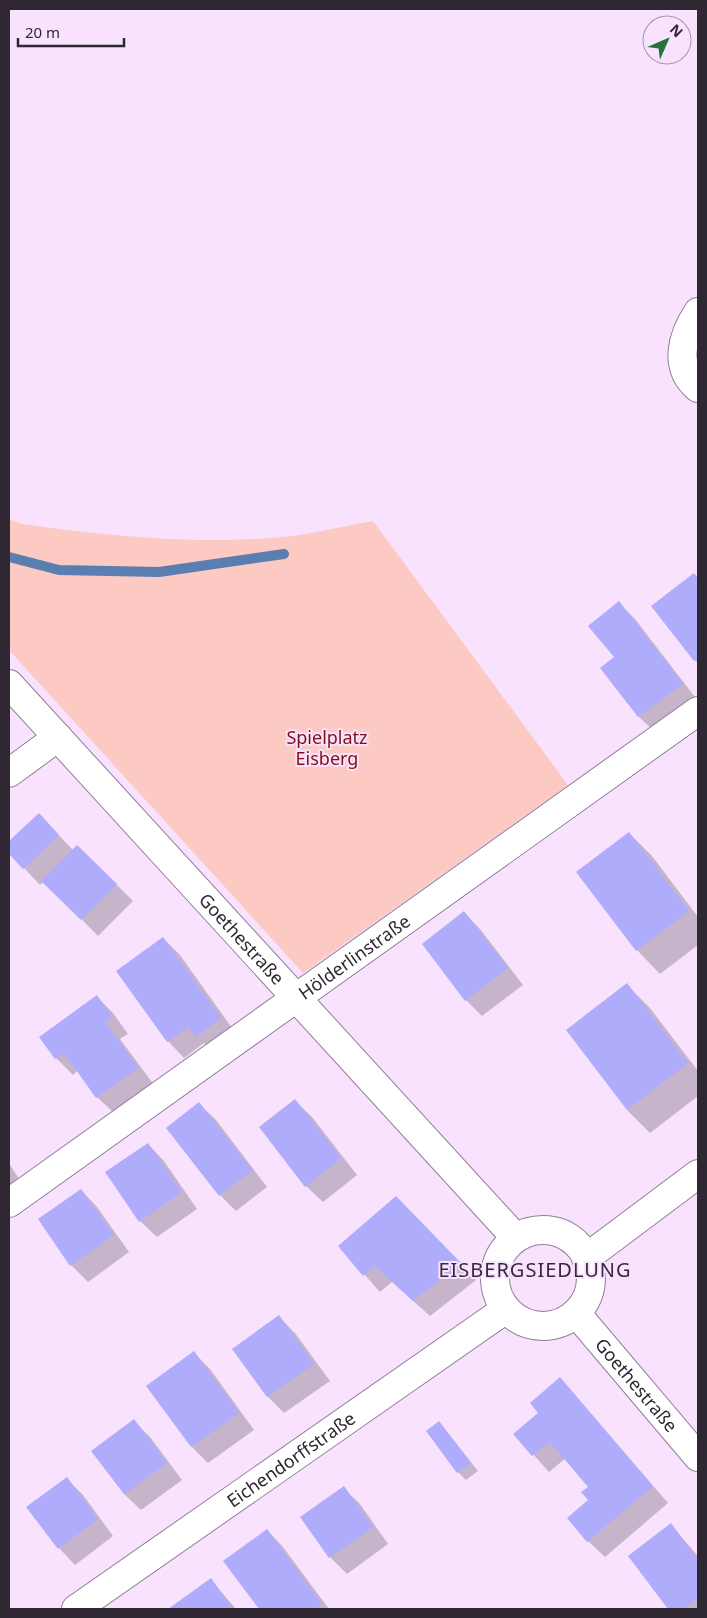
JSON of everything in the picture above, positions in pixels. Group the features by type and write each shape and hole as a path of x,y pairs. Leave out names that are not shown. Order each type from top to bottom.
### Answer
{"street":[{"path":"698,312 684,341 682,365 698,388"},
{"name":"Goethestraße","path":"9,684 516,1238"},
{"name":"Hölderlinstraße","path":"9,1203 698,712"},
{"path":"9,773 58,738"},
{"path":"586,1258 698,1174"},
{"path":"535,1231 559,1233 579,1247 586,1258 590,1272 589,1287 584,1301 576,1313 553,1325 540,1326 516,1318 506,1309 499,1298 495,1286 495,1274 504,1250 516,1238 535,1231"},
{"name":"Eichendorffstraße","path":"76,1609 506,1309"},
{"name":"Goethestraße","path":"576,1313 698,1457"}],"green space":[{"name":"Spielplatz Eisberg","path":"9,519 22,524 87,532 184,540 294,536 373,521 568,785 303,973 9,650"}],"building":[{"path":"694,573 698,578 698,658 694,661 651,606"},
{"path":"619,601 683,684 638,717 600,668 614,657 588,626"},
{"path":"39,813 59,835 23,869 9,854 9,841"},
{"path":"629,832 689,911 636,951 576,872"},
{"path":"77,845 117,884 81,920 41,881"},
{"path":"464,911 508,968 465,1001 422,944"},
{"path":"163,937 221,1018 196,1037 188,1027 167,1042 116,971"},
{"path":"627,983 688,1063 627,1110 566,1030"},
{"path":"97,995 112,1017 105,1022 138,1068 96,1098 64,1053 55,1059 39,1037"},
{"path":"295,1099 341,1158 305,1187 259,1127"},
{"path":"199,1102 252,1170 219,1196 166,1128"},
{"path":"148,1143 182,1192 139,1222 105,1172"},
{"path":"81,1189 114,1235 70,1266 38,1219"},
{"path":"396,1196 461,1263 413,1301 375,1266 363,1276 338,1246"},
{"path":"279,1315 314,1364 267,1397 232,1349"},
{"path":"194,1351 239,1413 191,1447 146,1386"},
{"path":"560,1377 653,1486 587,1542 567,1518 588,1500 581,1492 588,1487 550,1442 532,1456 513,1434 538,1413 530,1403"},
{"path":"134,1419 167,1463 124,1494 91,1451"},
{"path":"439,1421 471,1463 457,1473 426,1431"},
{"path":"67,1477 98,1519 58,1549 26,1507"},
{"path":"344,1486 373,1527 329,1558 300,1517"},
{"path":"671,1523 698,1560 698,1598 683,1609 668,1609 628,1556"},
{"path":"267,1529 322,1604 315,1609 259,1609 223,1561"},
{"path":"211,1578 233,1609 168,1609"}],"waterway":[{"path":"9,557 59,570 159,572 284,554"}],"district":[{"name":"EISBERGSIEDLUNG","path":"535,1269"}]}
